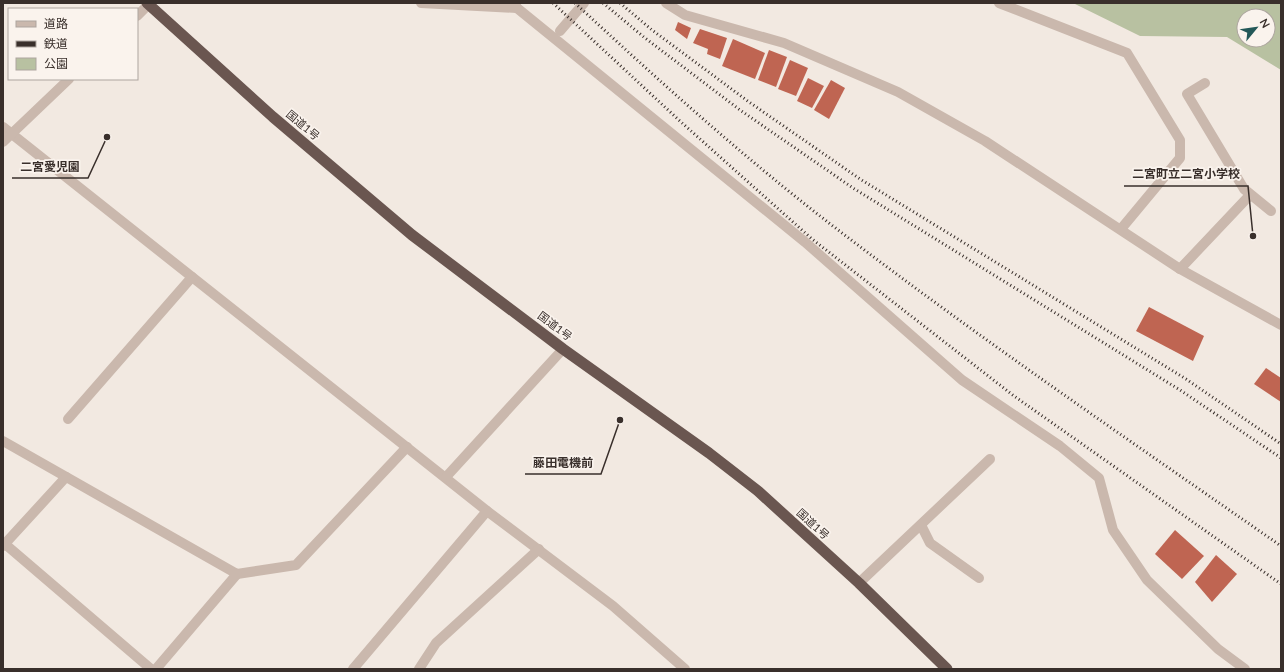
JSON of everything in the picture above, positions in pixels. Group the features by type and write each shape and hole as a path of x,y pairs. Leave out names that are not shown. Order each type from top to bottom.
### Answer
{"highway":[{"name":"国道1号","path":"148,4 274,117 412,235 563,349 709,453 758,491 860,583 947,669"}],"street":[{"path":"421,3 516,6 805,242 962,380 1060,446 1099,478 1113,530 1147,580 1218,649 1245,669"},
{"path":"560,31 584,3"},
{"path":"666,3 685,15 784,43 898,92 986,141 1180,269 1281,325"},
{"path":"999,3 1127,53 1180,140 1180,158 1121,229"},
{"path":"138,15 148,4"},
{"path":"3,142 7,130 68,80"},
{"path":"1205,83 1187,94 1244,189 1271,211"},
{"path":"7,130 487,511 613,606 685,669"},
{"path":"1180,269 1250,195"},
{"path":"68,419 192,277"},
{"path":"446,477 563,349"},
{"path":"3,442 237,574 296,565 407,447"},
{"path":"860,583 990,459"},
{"path":"66,477 4,545 151,669"},
{"path":"353,669 487,511"},
{"path":"921,525 930,543 979,578"},
{"path":"419,669 436,643 539,549"},
{"path":"156,669 237,574"}],"green space":[{"path":"1073,3 1281,3 1281,70 1245,48 1276,48 1276,8 1236,8 1236,42 1227,37 1140,36"}],"building":[{"path":"678,22 691,28 687,39 675,30"},
{"path":"700,29 727,38 720,59 707,54 708,49 693,43"},
{"path":"733,39 765,53 755,79 722,66"},
{"path":"769,50 787,57 776,87 758,80"},
{"path":"790,60 808,68 796,96 778,89"},
{"path":"808,78 824,86 812,108 797,101"},
{"path":"831,80 845,88 829,119 814,110"},
{"path":"1149,307 1204,336 1193,361 1136,331"},
{"path":"1266,368 1281,378 1281,402 1254,384"},
{"path":"1175,530 1204,556 1182,579 1155,554"},
{"path":"1216,555 1237,574 1212,602 1195,582"}],"railway":[{"path":"553,3 681,122 812,239 1014,396 1281,584"},
{"path":"575,3 700,116 764,171 829,223 997,347 1281,546"},
{"path":"603,3 645,38 740,110 853,188 1180,390 1281,458"},
{"path":"620,3 652,30 749,102 860,179 1186,379 1281,444"}],"place":[{"name":"二宮愛児園","path":"107,137"},
{"name":"二宮町立二宮小学校","path":"1253,236"},
{"name":"藤田電機前","path":"620,420"}]}
